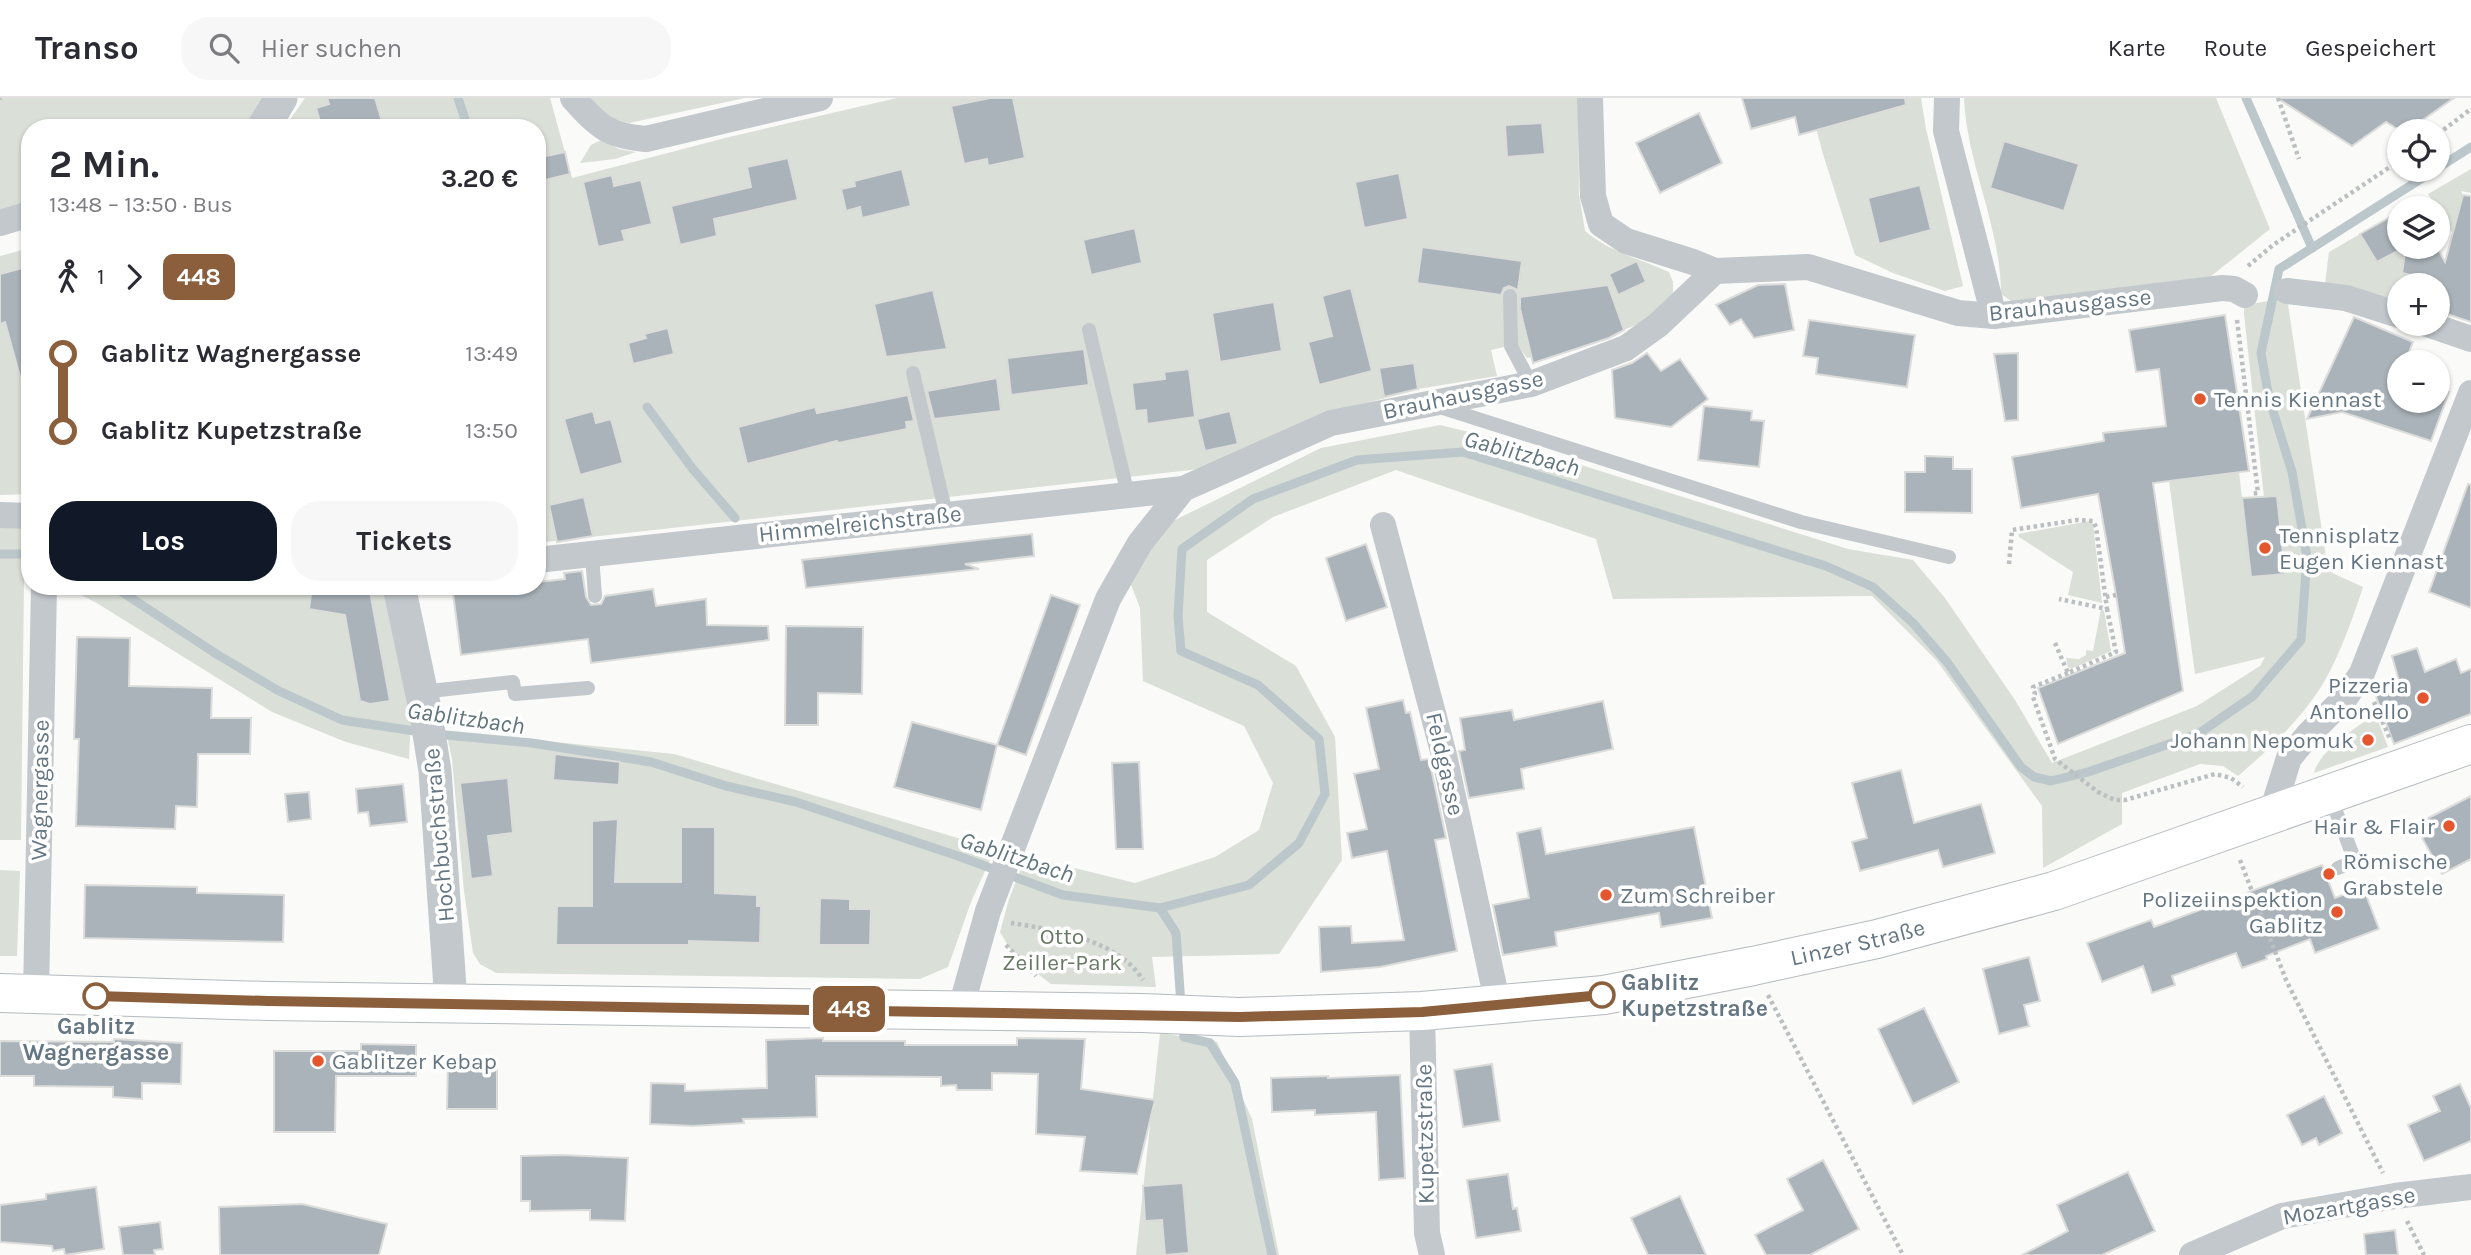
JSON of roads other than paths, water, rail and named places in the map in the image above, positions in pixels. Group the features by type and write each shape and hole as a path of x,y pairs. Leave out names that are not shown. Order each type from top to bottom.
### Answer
{"main road":[{"name":"Linzer Straße","path":"18,994 268,1001 960,1011 1156,1000 1203,1015 1240,1017 1422,1012 1604,995 1752,966 1948,922 2054,891 2229,831 2261,804 2330,794 2471,744"}],"street":[{"path":"268,119 281,98"},
{"path":"573,98 595,123 622,137 646,139 820,98"},
{"path":"1590,98 1593,196 1601,224 1626,241 1715,271"},
{"path":"1947,98 1946,131 1994,316"},
{"path":"0,223 21,217"},
{"name":"Brauhausgasse","path":"960,1011 987,914 1108,599 1140,543 1183,489 1331,423 1531,384 1626,348 1658,325 1715,271 1808,267 1958,313 1994,316 2234,299"},
{"path":"2287,291 2346,298 2387,310"},
{"path":"2450,331 2471,338"},
{"path":"2261,804 2289,758 2345,698 2361,673 2471,393"},
{"name":"Himmelreichstraße","path":"546,559 1183,489"},
{"path":"1128,495 1140,543"},
{"path":"0,515 21,516"},
{"name":"Feldgasse","path":"1383,525 1444,755 1498,1005"},
{"name":"Wagnergasse","path":"18,994 43,595"},
{"name":"Hochbuchstraße","path":"401,595 435,771 452,1002"},
{"name":"Kupetzstraße","path":"1422,1012 1427,1233 1432,1255"},
{"name":"Mozartgasse","path":"2192,1255 2282,1216 2395,1196 2471,1187"}],"lane":[{"path":"1510,296 1511,346 1531,384"},
{"path":"1089,330 1128,495"},
{"path":"913,373 946,514"},
{"path":"1432,404 1801,522 1949,556"},
{"path":"592,555 595,596"},
{"path":"423,701 513,682 515,694 588,688"},
{"path":"2330,794 2355,861 2338,868"}],"waterway":[{"path":"458,98 465,119"},
{"path":"2246,98 2312,248"},
{"name":"Gablitzbach","path":"2450,160 2471,147"},
{"name":"Gablitzbach","path":"435,734 532,743 651,762 726,786 796,802 958,856 1063,895 1160,908 1249,885 1299,843 1325,794 1319,739 1258,685 1181,651 1178,616 1182,549 1253,499 1357,460 1463,452 1826,566 1873,587 1913,623 1947,662 2021,767 2034,777 2051,781 2088,772 2198,734 2253,696 2301,640 2307,557 2292,472 2269,398 2261,353 2279,269 2416,182"},
{"path":"647,407 692,468 735,518"},
{"name":"Gablitzbach","path":"0,554 21,554"},
{"name":"Gablitzbach","path":"127,595 277,690 342,720 421,732"},
{"path":"1160,908 1176,933 1181,1005"},
{"path":"1183,1023 1184,1037 1210,1043 1235,1083 1272,1255"}],"place":[{"name":"Tennis Kiennast","path":"2200,399"},
{"name":"Tennisplatz Eugen Kiennast","path":"2265,548"},
{"name":"Pizzeria Antonello","path":"2423,698"},
{"name":"Johann Nepomuk","path":"2368,740"},
{"name":"Hair & Flair","path":"2449,826"},
{"name":"Römische Grabstele","path":"2329,874"},
{"name":"Zum Schreiber","path":"1606,895"},
{"name":"Polizeiinspektion Gablitz","path":"2337,912"},
{"name":"Gablitz Kupetzstraße","path":"1602,995"},
{"name":"Gablitz Wagnergasse","path":"96,996"},
{"name":"Gablitzer Kebap","path":"318,1061"}],"park label":[{"name":"Otto Zeiller-Park","path":"1062,949"}]}
